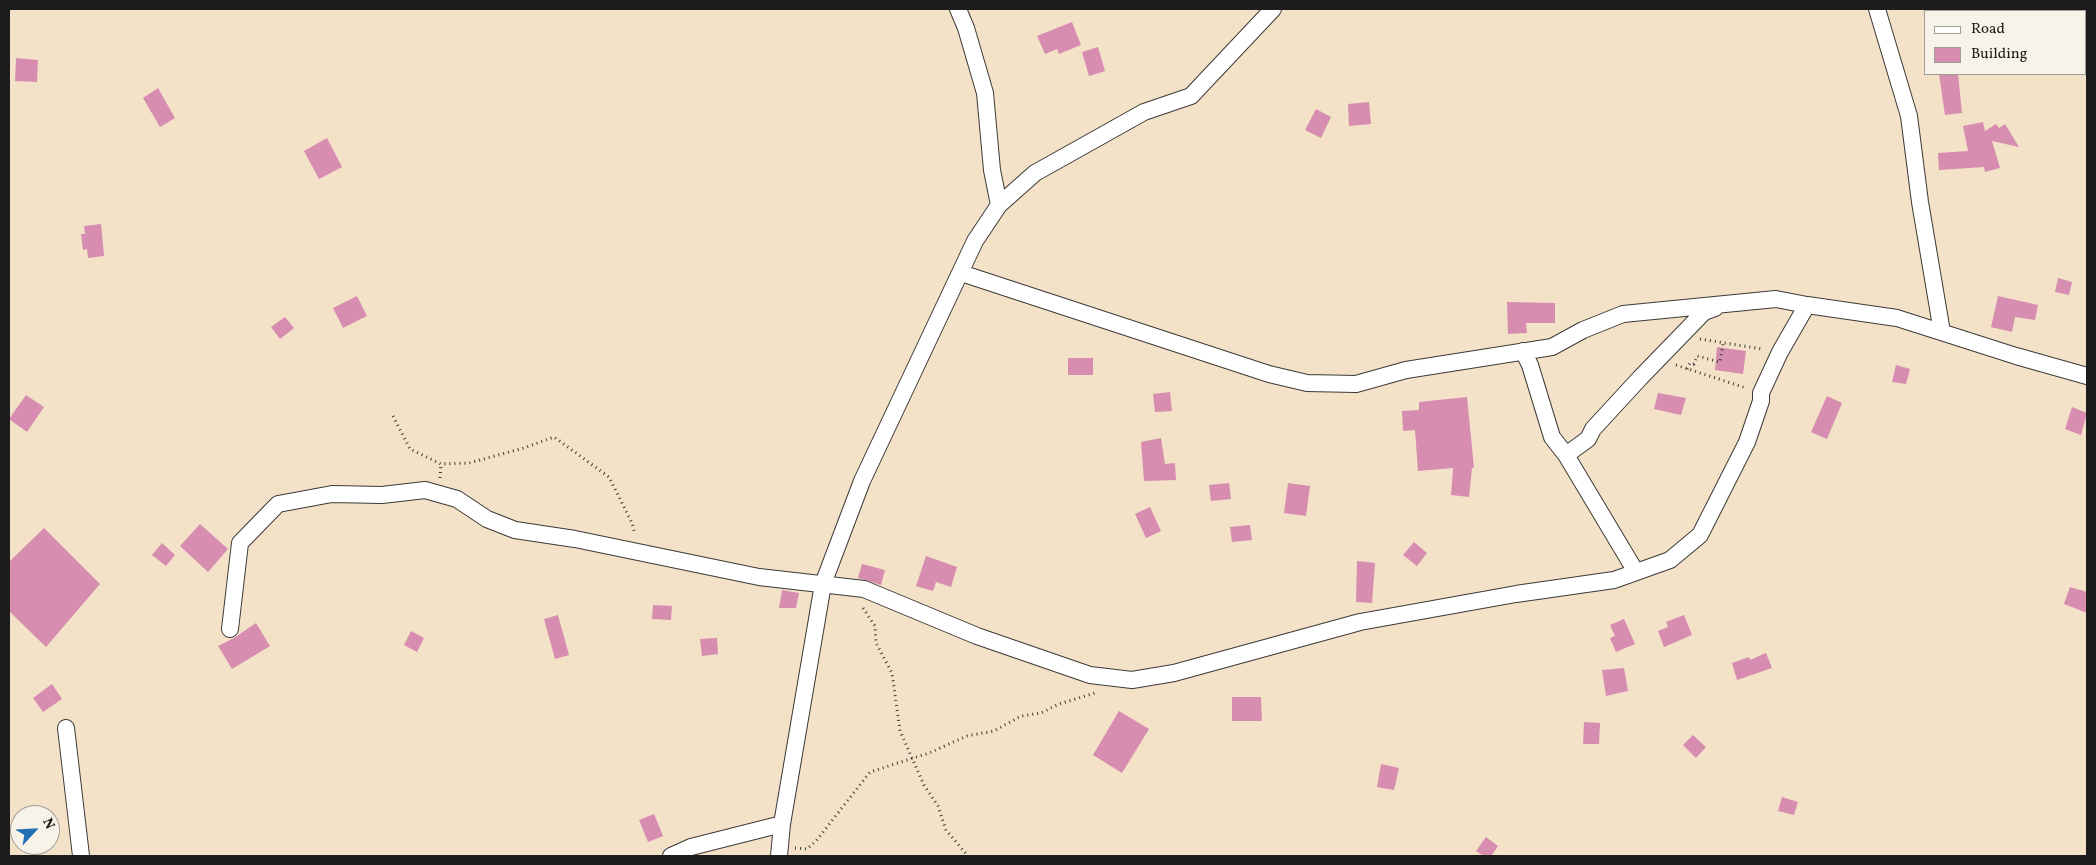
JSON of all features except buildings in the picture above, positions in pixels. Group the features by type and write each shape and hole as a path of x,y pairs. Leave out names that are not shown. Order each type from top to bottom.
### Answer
{"street":[{"path":"958,9 966,28 984,93 992,170 999,206"},
{"path":"779,852 782,824 823,584 862,481 961,273 974,241 999,206 1035,173 1144,112 1192,96 1274,9"},
{"path":"1877,9 1909,116 1920,202 1942,332"},
{"path":"961,273 1269,374 1307,383 1356,384 1406,370 1552,347 1583,330 1623,314 1776,299 1897,318 2016,356 2087,376"},
{"path":"1566,455 1588,439 1593,429 1704,312 1727,304"},
{"path":"230,629 240,543 278,504 332,494 382,495 425,490 457,499 487,519 515,530 575,539 759,577 864,590 976,636 1090,675 1132,680 1174,673 1360,622 1516,594 1614,580 1670,560 1700,534 1747,442 1761,401 1761,392 1780,352 1808,305"},
{"path":"1523,351 1530,365 1552,437 1566,455 1636,572"},
{"path":"66,728 81,856"},
{"path":"671,856 691,847 782,824"}],"path":[{"path":"1681,336 1780,352"},
{"path":"1687,369 1690,362 1694,364 1697,356 1720,362 1723,342"},
{"path":"1659,358 1687,369 1761,392"},
{"path":"393,416 410,449 441,464 469,463 524,448 554,437 609,478 632,522 640,553"},
{"path":"856,588 866,614 875,626 876,643 892,673 900,731 914,758 924,785 938,806 946,830 968,856"},
{"path":"779,852 807,848 816,841 870,772 929,753 967,736 994,731 1021,716 1041,713 1058,704 1100,692 1106,677"}]}
